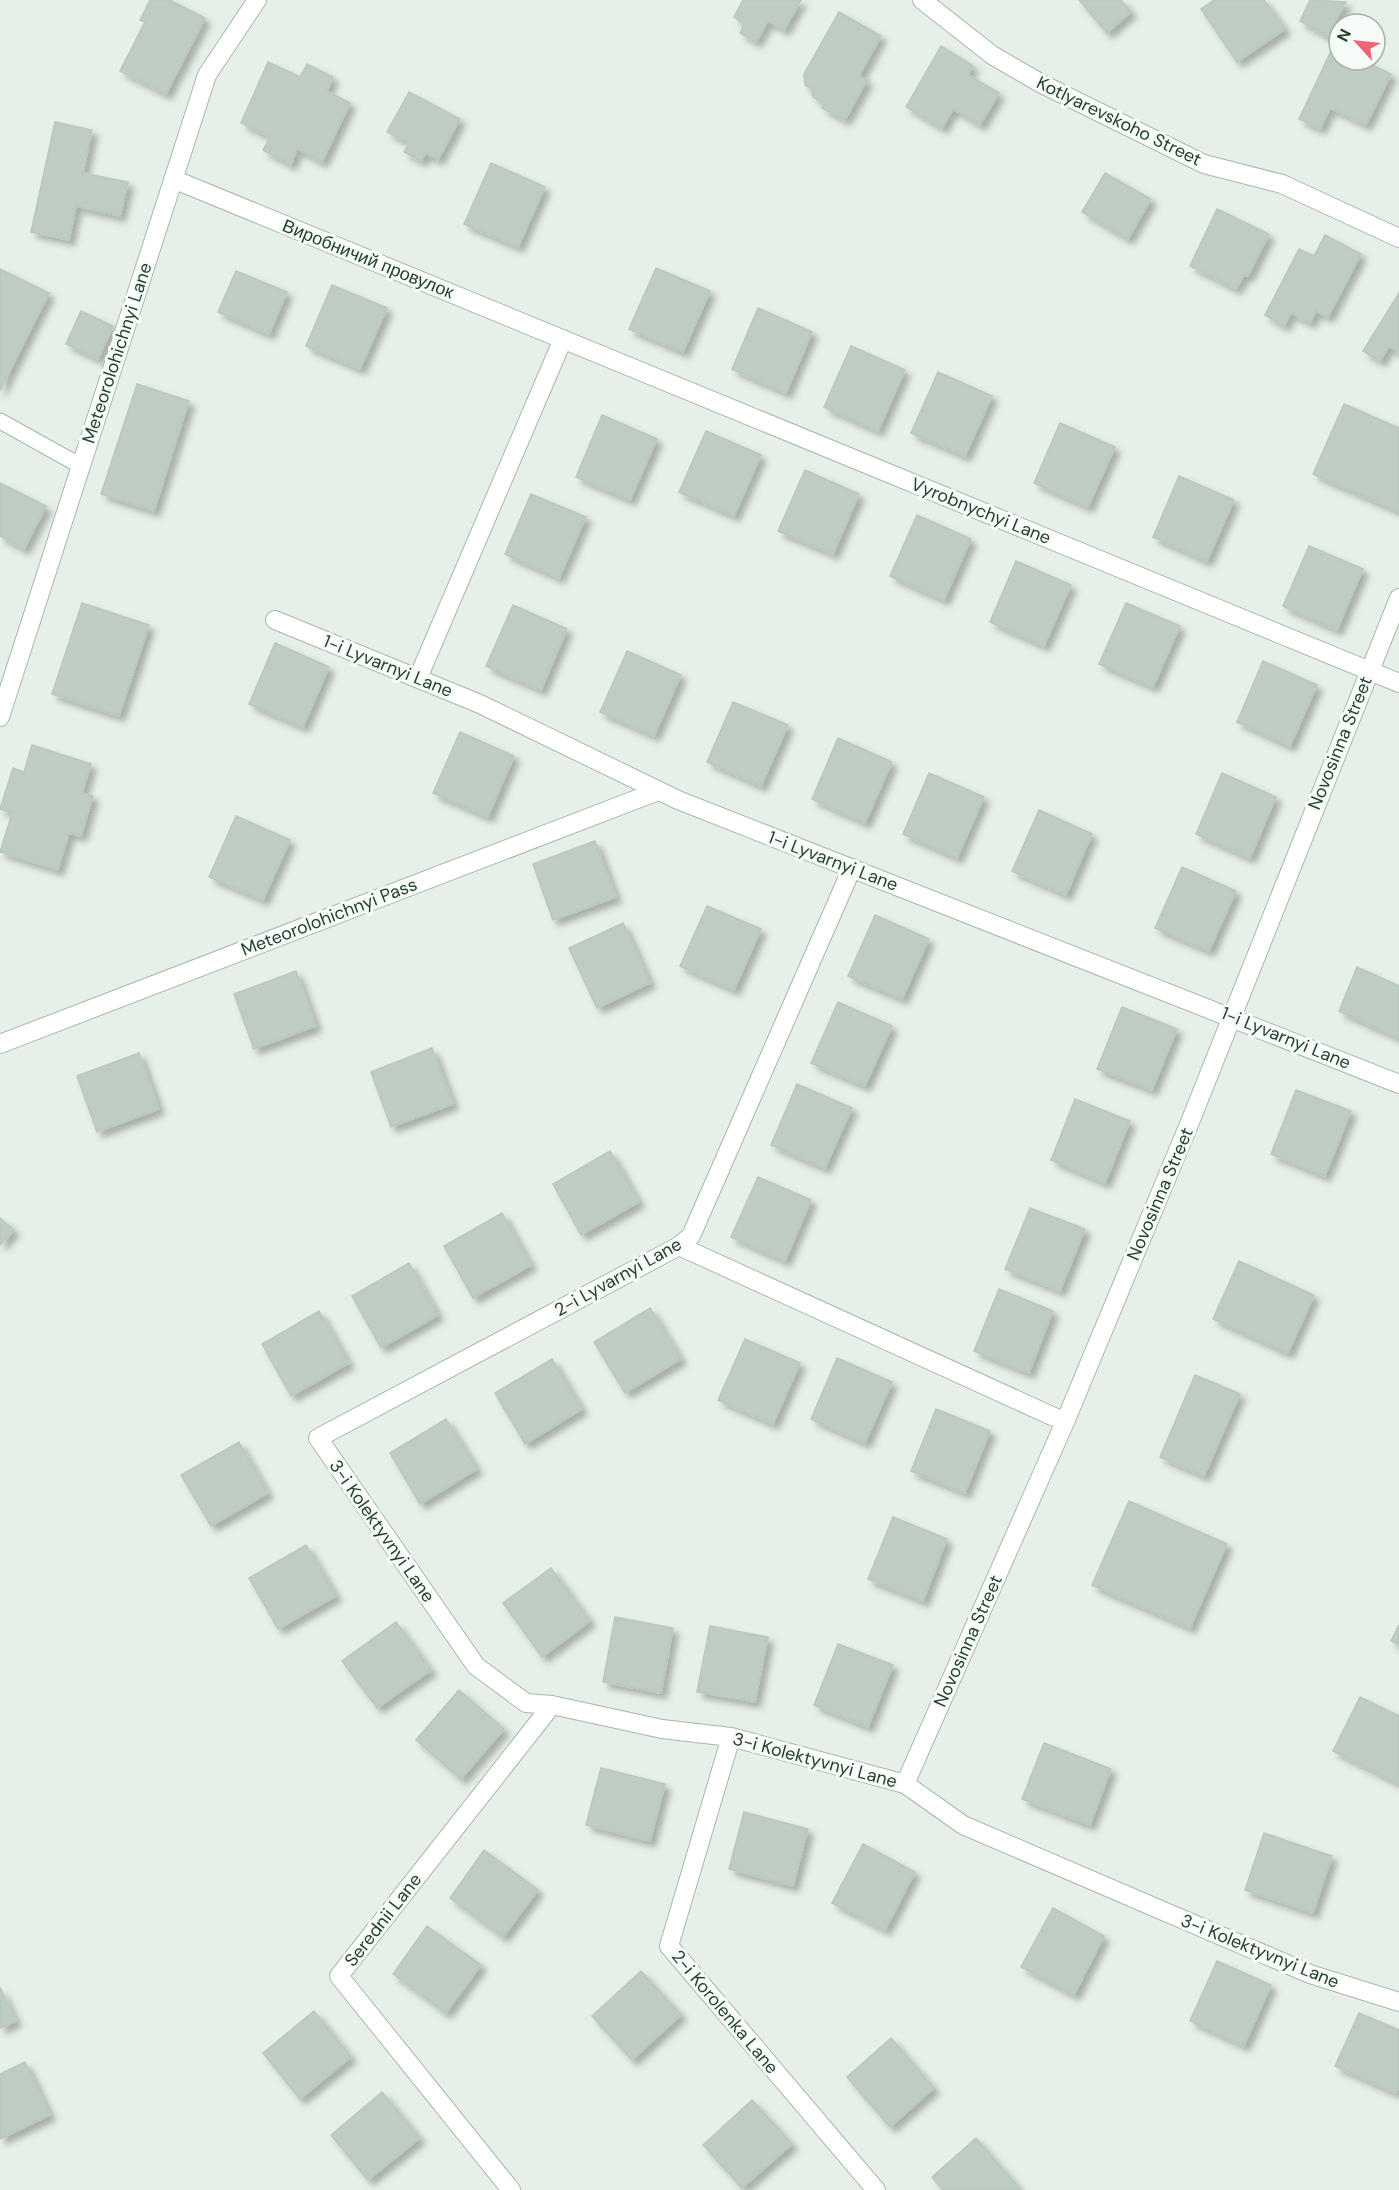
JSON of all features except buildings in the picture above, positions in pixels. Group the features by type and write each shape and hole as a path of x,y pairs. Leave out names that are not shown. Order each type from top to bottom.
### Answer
{"street":[{"name":"Meteorolohichnyi Lane","path":"0,717 207,75 257,0"},
{"name":"Kotlyarevskoho Street","path":"922,0 992,55 1042,84 1204,164 1282,184 1399,238"},
{"name":"Виробничий провулок","path":"173,179 563,339"},
{"name":"Vyrobnychyi Lane","path":"563,339 1399,682"},
{"path":"418,678 563,339"},
{"name":"Novosinna Street","path":"905,1784 1065,1422 1232,1017 1399,598"},
{"name":"1-i Lyvarnyi Lane","path":"275,621 480,704 658,790 1399,1084"},
{"name":"Meteorolohichnyi Pass","path":"0,1044 658,790"},
{"name":"2-i Lyvarnyi Lane","path":"318,1438 679,1246 691,1236 852,868"},
{"path":"679,1246 1065,1422"},
{"name":"3-i Kolektyvnyi Lane","path":"318,1438 476,1666 526,1703 552,1706 662,1729 731,1737 905,1784 963,1825 1310,1974 1399,2002"},
{"name":"Serednii Lane","path":"511,2190 339,1976 552,1706"},
{"name":"2-i Korolenka Lane","path":"731,1737 669,1946 876,2190"}],"lane":[{"path":"0,422 81,466"}]}
